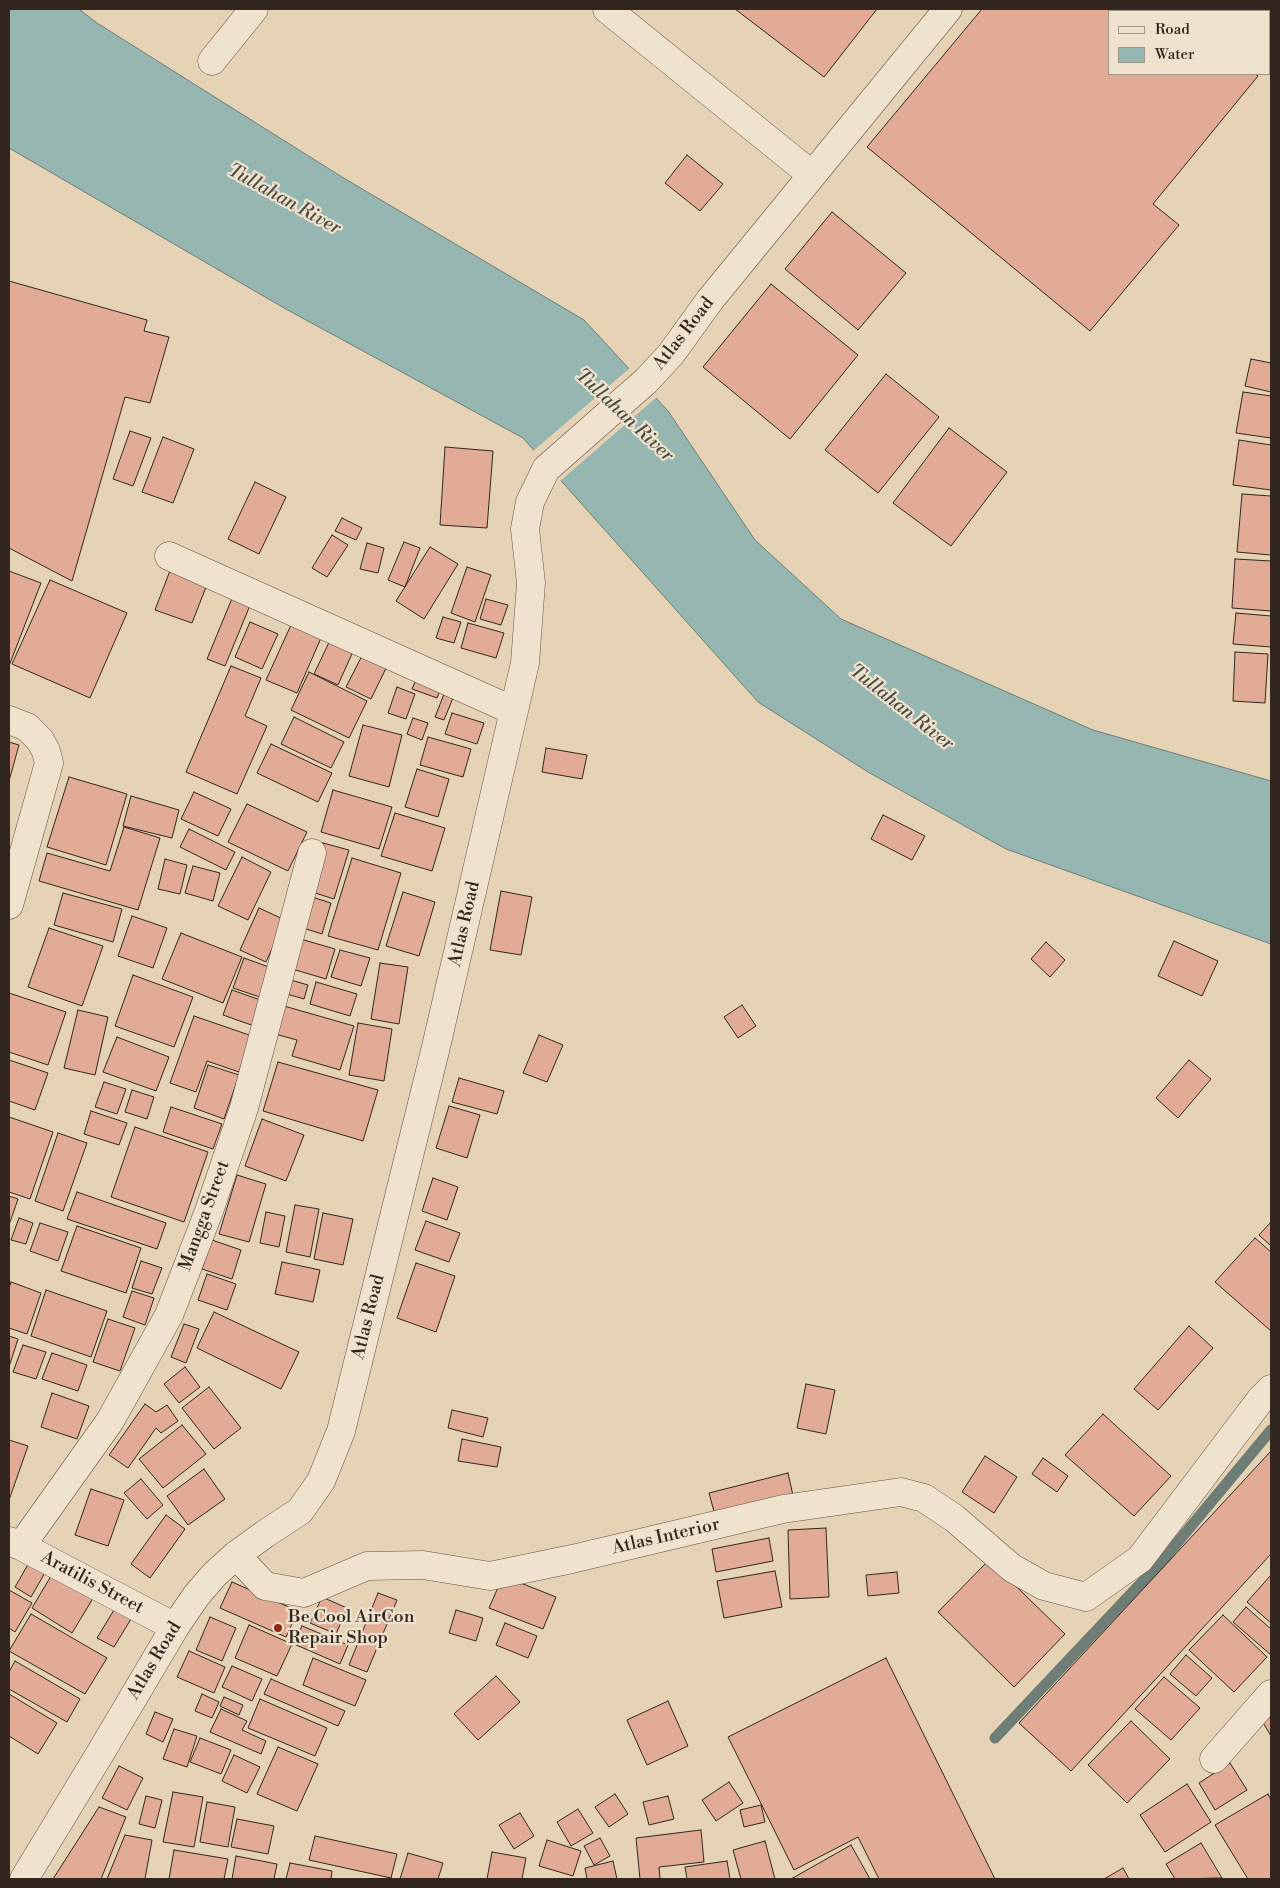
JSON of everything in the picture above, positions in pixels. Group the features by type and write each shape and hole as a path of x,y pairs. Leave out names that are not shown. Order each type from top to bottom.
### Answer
{"street":[{"path":"212,60 254,9"},
{"path":"607,9 812,175"},
{"name":"Atlas Road","path":"24,1879 102,1752 175,1626 196,1596 214,1575 236,1555 300,1511 321,1481 341,1431 435,1051 525,663 531,583 525,529 530,502 546,468 646,381 671,354 710,300 948,9"},
{"path":"169,556 514,711"},
{"path":"9,720 27,727 40,740 46,751 49,763 9,905"},
{"name":"Mangga Street","path":"15,1544 110,1421 168,1315 209,1211 244,1108 312,852"},
{"name":"Atlas Interior","path":"236,1555 265,1586 304,1594 367,1566 423,1564 490,1576 572,1559 783,1509 901,1492 924,1498 954,1518 1012,1568 1044,1586 1086,1597 1140,1559 1261,1399 1271,1389"},
{"name":"Aratilis Street","path":"15,1544 175,1626"},
{"path":"1214,1759 1271,1694"}],"water":[{"name":"Tullahan River","path":"9,9 79,9 97,23 342,177 584,320 668,411 755,540 841,619 1093,730 1271,781 1271,944 1006,849 868,772 758,702 523,438 284,308 9,148"}],"pier":[{"path":"631,367 658,396 559,482 532,452"}],"building":[{"path":"735,9 877,9 824,77"},
{"path":"982,9 1176,9 1178,10 1108,10 1108,75 1258,76 1153,204 1179,225 1090,331 867,147"},
{"path":"1181,9 1262,10 1182,10"},
{"path":"1270,17 1271,18 1270,52"},
{"path":"687,155 723,184 700,211 665,183"},
{"path":"832,212 906,273 858,330 785,269"},
{"path":"9,281 147,320 144,331 169,337 150,403 125,397 72,581 9,548"},
{"path":"771,284 858,355 790,439 703,367"},
{"path":"1251,359 1271,363 1271,392 1245,386"},
{"path":"886,374 939,417 878,493 825,450"},
{"path":"1243,392 1271,396 1271,438 1236,433"},
{"path":"949,428 1007,472 951,546 893,503"},
{"path":"130,431 151,438 133,486 113,479"},
{"path":"163,437 194,449 173,503 142,492"},
{"path":"1239,440 1271,445 1271,490 1233,485"},
{"path":"445,447 493,451 487,528 440,525"},
{"path":"255,482 286,497 259,554 228,539"},
{"path":"1242,494 1271,496 1271,555 1237,552"},
{"path":"342,518 362,528 356,540 335,531"},
{"path":"332,535 348,545 327,577 312,568"},
{"path":"404,542 420,548 405,587 388,580"},
{"path":"367,543 384,548 378,573 360,569"},
{"path":"430,547 458,564 424,619 396,601"},
{"path":"1235,559 1271,561 1271,611 1232,608"},
{"path":"467,567 491,575 475,622 451,613"},
{"path":"171,568 208,582 192,623 155,610"},
{"path":"9,571 41,583 9,666"},
{"path":"50,580 127,613 90,698 12,664"},
{"path":"233,596 251,603 225,666 207,659"},
{"path":"486,599 508,605 501,625 480,619"},
{"path":"1236,613 1271,616 1271,647 1233,644"},
{"path":"443,617 461,622 454,643 436,638"},
{"path":"250,622 278,634 262,669 235,657"},
{"path":"468,623 504,633 496,658 461,648"},
{"path":"291,625 321,638 297,693 266,680"},
{"path":"332,636 355,647 338,685 314,674"},
{"path":"366,648 390,660 371,699 346,687"},
{"path":"1235,652 1268,654 1265,703 1233,701"},
{"path":"231,666 261,678 245,716 267,726 237,794 186,772"},
{"path":"309,672 367,701 349,738 291,710"},
{"path":"419,673 443,683 437,698 412,689"},
{"path":"448,684 457,688 444,720 435,717"},
{"path":"397,687 415,694 406,719 388,713"},
{"path":"452,713 484,723 477,744 445,734"},
{"path":"294,717 344,742 331,768 281,744"},
{"path":"413,718 428,723 422,740 407,734"},
{"path":"363,725 402,735 389,787 349,776"},
{"path":"428,737 471,749 463,777 420,765"},
{"path":"9,742 19,745 9,781"},
{"path":"271,744 332,773 318,802 257,773"},
{"path":"546,748 587,755 582,779 542,772"},
{"path":"417,769 449,779 438,817 405,807"},
{"path":"69,777 127,794 106,865 47,847"},
{"path":"333,790 392,807 379,849 321,832"},
{"path":"194,792 231,809 218,836 181,819"},
{"path":"131,796 179,810 172,838 123,826"},
{"path":"247,804 307,832 288,871 228,842"},
{"path":"395,813 445,828 432,871 381,856"},
{"path":"883,815 925,836 912,860 871,839"},
{"path":"124,827 160,838 138,910 39,881 47,853 110,871"},
{"path":"189,829 235,852 226,870 180,847"},
{"path":"323,843 349,850 334,899 309,891"},
{"path":"242,857 271,872 248,920 218,906"},
{"path":"352,858 401,873 378,950 328,936"},
{"path":"165,859 187,865 180,894 158,889"},
{"path":"193,866 220,873 213,901 185,893"},
{"path":"501,891 532,897 521,955 490,950"},
{"path":"403,892 435,902 419,956 386,946"},
{"path":"63,893 122,909 113,942 54,925"},
{"path":"309,896 331,903 322,934 300,927"},
{"path":"259,908 285,920 266,962 240,950"},
{"path":"132,916 167,928 153,968 118,956"},
{"path":"49,928 103,946 82,1006 28,987"},
{"path":"181,933 242,957 223,1003 162,979"},
{"path":"297,938 335,949 326,979 289,968"},
{"path":"1174,941 1218,961 1202,996 1158,976"},
{"path":"1046,942 1065,960 1050,977 1031,959"},
{"path":"340,950 370,958 361,986 331,977"},
{"path":"244,958 277,970 266,999 233,988"},
{"path":"380,963 408,967 399,1024 371,1019"},
{"path":"133,975 193,997 174,1047 115,1026"},
{"path":"284,978 308,985 304,999 280,992"},
{"path":"316,982 357,994 350,1016 310,1004"},
{"path":"232,990 266,1002 257,1027 223,1015"},
{"path":"9,993 66,1012 48,1065 9,1052"},
{"path":"742,1005 756,1026 738,1038 724,1017"},
{"path":"284,1006 354,1026 340,1070 292,1056 297,1040 275,1034"},
{"path":"78,1010 108,1017 95,1075 64,1068"},
{"path":"194,1016 252,1036 239,1072 207,1061 196,1092 170,1083"},
{"path":"358,1023 392,1029 384,1081 349,1075"},
{"path":"539,1035 563,1045 547,1082 523,1073"},
{"path":"117,1037 169,1057 156,1091 103,1072"},
{"path":"9,1060 48,1073 35,1110 9,1101"},
{"path":"1189,1060 1211,1079 1178,1118 1156,1098"},
{"path":"278,1062 378,1090 363,1141 263,1111"},
{"path":"208,1065 239,1075 224,1119 194,1108"},
{"path":"459,1078 504,1091 497,1114 452,1102"},
{"path":"104,1082 126,1089 117,1114 95,1107"},
{"path":"132,1090 154,1097 147,1119 125,1112"},
{"path":"449,1106 480,1115 467,1158 436,1148"},
{"path":"171,1107 222,1124 213,1149 163,1132"},
{"path":"91,1111 127,1123 119,1145 84,1134"},
{"path":"9,1117 53,1132 30,1199 9,1192"},
{"path":"262,1119 304,1135 286,1181 245,1166"},
{"path":"135,1127 208,1152 184,1222 111,1197"},
{"path":"58,1133 87,1143 63,1211 35,1201"},
{"path":"237,1175 266,1184 249,1242 219,1234"},
{"path":"433,1178 458,1187 447,1220 422,1211"},
{"path":"77,1192 166,1223 157,1249 67,1219"},
{"path":"9,1196 18,1199 9,1225"},
{"path":"295,1205 319,1209 310,1257 286,1252"},
{"path":"266,1212 285,1216 279,1247 260,1243"},
{"path":"323,1213 353,1219 343,1265 314,1259"},
{"path":"19,1218 33,1223 26,1244 11,1240"},
{"path":"426,1221 460,1233 449,1262 415,1250"},
{"path":"1271,1222 1271,1246 1259,1235"},
{"path":"40,1223 68,1232 58,1261 30,1251"},
{"path":"77,1226 141,1248 126,1293 61,1271"},
{"path":"1255,1238 1271,1252 1271,1331 1215,1282"},
{"path":"212,1240 241,1250 232,1279 202,1269"},
{"path":"141,1261 162,1268 152,1294 132,1288"},
{"path":"282,1262 320,1270 313,1302 275,1294"},
{"path":"416,1263 455,1276 436,1332 397,1318"},
{"path":"207,1274 236,1284 227,1310 198,1300"},
{"path":"11,1282 41,1293 27,1334 9,1328 9,1288"},
{"path":"46,1290 107,1311 91,1357 31,1336"},
{"path":"132,1291 154,1298 145,1325 123,1317"},
{"path":"214,1312 299,1352 281,1389 197,1348"},
{"path":"108,1319 135,1328 120,1371 93,1362"},
{"path":"184,1324 199,1329 186,1363 171,1357"},
{"path":"1189,1326 1213,1348 1158,1410 1134,1389"},
{"path":"9,1336 18,1339 9,1367"},
{"path":"23,1345 46,1352 36,1379 13,1372"},
{"path":"52,1353 87,1365 78,1391 42,1379"},
{"path":"185,1367 200,1387 179,1403 164,1384"},
{"path":"806,1384 835,1390 826,1434 797,1428"},
{"path":"209,1387 241,1428 214,1449 182,1408"},
{"path":"52,1393 89,1406 77,1439 41,1427"},
{"path":"145,1404 156,1412 167,1405 178,1421 161,1433 156,1428 128,1468 109,1455"},
{"path":"452,1410 488,1418 483,1437 448,1428"},
{"path":"1103,1414 1171,1476 1134,1516 1065,1455"},
{"path":"182,1425 206,1454 163,1488 139,1459"},
{"path":"462,1439 501,1447 497,1467 458,1461"},
{"path":"9,1440 28,1446 9,1500"},
{"path":"1271,1451 1271,1554 1071,1771 1019,1723"},
{"path":"985,1456 1017,1477 994,1513 962,1492"},
{"path":"1043,1458 1068,1476 1057,1492 1032,1474"},
{"path":"204,1469 225,1499 188,1525 167,1496"},
{"path":"788,1473 794,1500 716,1519 709,1493"},
{"path":"141,1479 163,1505 147,1519 124,1493"},
{"path":"91,1489 124,1500 108,1546 75,1535"},
{"path":"166,1515 185,1529 150,1578 131,1564"},
{"path":"826,1528 829,1597 790,1599 788,1530"},
{"path":"769,1538 773,1561 716,1572 712,1549"},
{"path":"989,1560 1065,1634 1014,1687 938,1612"},
{"path":"30,1561 46,1571 31,1597 15,1587"},
{"path":"54,1571 95,1595 72,1633 32,1608"},
{"path":"775,1571 782,1607 724,1618 717,1581"},
{"path":"897,1572 899,1593 868,1596 866,1575"},
{"path":"1271,1575 1271,1623 1247,1602"},
{"path":"503,1576 556,1597 543,1629 489,1608"},
{"path":"232,1582 298,1611 286,1637 220,1608"},
{"path":"9,1590 32,1603 15,1632 9,1628"},
{"path":"378,1593 397,1600 367,1672 349,1665"},
{"path":"322,1597 347,1608 336,1634 310,1623"},
{"path":"117,1605 134,1614 114,1647 97,1638"},
{"path":"1246,1607 1271,1629 1271,1655 1233,1622"},
{"path":"456,1610 483,1618 476,1641 449,1633"},
{"path":"31,1614 107,1658 85,1694 9,1651"},
{"path":"1223,1615 1267,1657 1234,1692 1189,1650"},
{"path":"210,1617 236,1628 222,1661 196,1650"},
{"path":"505,1623 537,1636 528,1658 496,1645"},
{"path":"249,1625 292,1644 277,1676 235,1658"},
{"path":"302,1626 348,1645 340,1664 294,1644"},
{"path":"189,1651 225,1667 214,1693 177,1677"},
{"path":"1186,1655 1212,1678 1196,1696 1170,1674"},
{"path":"313,1658 366,1680 355,1706 303,1685"},
{"path":"886,1658 995,1879 879,1879 858,1837 794,1870 728,1737"},
{"path":"15,1661 80,1699 67,1722 9,1689 9,1672"},
{"path":"232,1666 262,1679 252,1701 222,1687"},
{"path":"496,1676 520,1702 478,1740 454,1714"},
{"path":"1164,1677 1200,1708 1171,1740 1135,1709"},
{"path":"271,1679 345,1711 338,1726 264,1694"},
{"path":"9,1694 57,1723 38,1754 9,1736"},
{"path":"202,1694 219,1702 212,1718 195,1711"},
{"path":"224,1697 243,1705 239,1715 220,1706"},
{"path":"260,1699 327,1728 315,1756 248,1728"},
{"path":"668,1701 688,1746 647,1765 627,1720"},
{"path":"221,1709 247,1721 242,1730 266,1741 261,1754 210,1732"},
{"path":"155,1712 173,1719 163,1742 146,1734"},
{"path":"1271,1715 1271,1736 1262,1721"},
{"path":"1131,1721 1170,1759 1127,1803 1088,1765"},
{"path":"174,1729 197,1736 187,1767 163,1759"},
{"path":"200,1738 231,1750 221,1774 190,1762"},
{"path":"278,1747 318,1764 297,1811 257,1794"},
{"path":"234,1755 260,1767 247,1793 222,1781"},
{"path":"1230,1763 1247,1790 1215,1810 1199,1783"},
{"path":"119,1766 143,1778 127,1810 102,1798"},
{"path":"729,1782 743,1803 716,1821 702,1800"},
{"path":"1187,1784 1211,1822 1165,1852 1140,1815"},
{"path":"173,1792 203,1797 194,1847 163,1842"},
{"path":"615,1794 628,1814 609,1827 595,1807"},
{"path":"1268,1794 1271,1800 1271,1879 1248,1879 1215,1825"},
{"path":"146,1796 162,1800 155,1828 139,1824"},
{"path":"668,1796 674,1819 649,1825 643,1802"},
{"path":"207,1802 235,1807 228,1847 200,1842"},
{"path":"761,1805 765,1822 744,1827 740,1810"},
{"path":"99,1807 126,1817 101,1879 53,1879"},
{"path":"578,1809 593,1833 571,1846 557,1822"},
{"path":"520,1813 534,1836 514,1849 499,1825"},
{"path":"237,1819 274,1826 268,1854 231,1847"},
{"path":"701,1830 704,1862 659,1867 660,1879 640,1879 636,1838"},
{"path":"125,1835 152,1840 145,1879 107,1879"},
{"path":"315,1836 397,1854 391,1878 309,1860"},
{"path":"600,1838 610,1856 594,1865 584,1846"},
{"path":"547,1840 581,1851 573,1876 539,1866"},
{"path":"765,1841 775,1879 741,1879 733,1850"},
{"path":"1201,1843 1222,1878 1175,1879 1166,1864"},
{"path":"851,1845 870,1879 791,1879"},
{"path":"174,1850 228,1859 224,1879 169,1879"},
{"path":"492,1852 526,1858 522,1879 487,1879"},
{"path":"408,1853 443,1863 438,1879 400,1879"},
{"path":"236,1856 277,1864 274,1879 232,1879"},
{"path":"613,1861 617,1879 587,1879 585,1868"},
{"path":"727,1861 730,1879 687,1879 685,1867"},
{"path":"290,1863 332,1871 331,1879 286,1879"},
{"path":"1123,1868 1129,1879 1104,1879"}],"waterway":[{"path":"995,1738 1162,1561 1271,1430"}],"place":[{"name":"Be Cool AirCon Repair Shop","path":"278,1628"}]}
